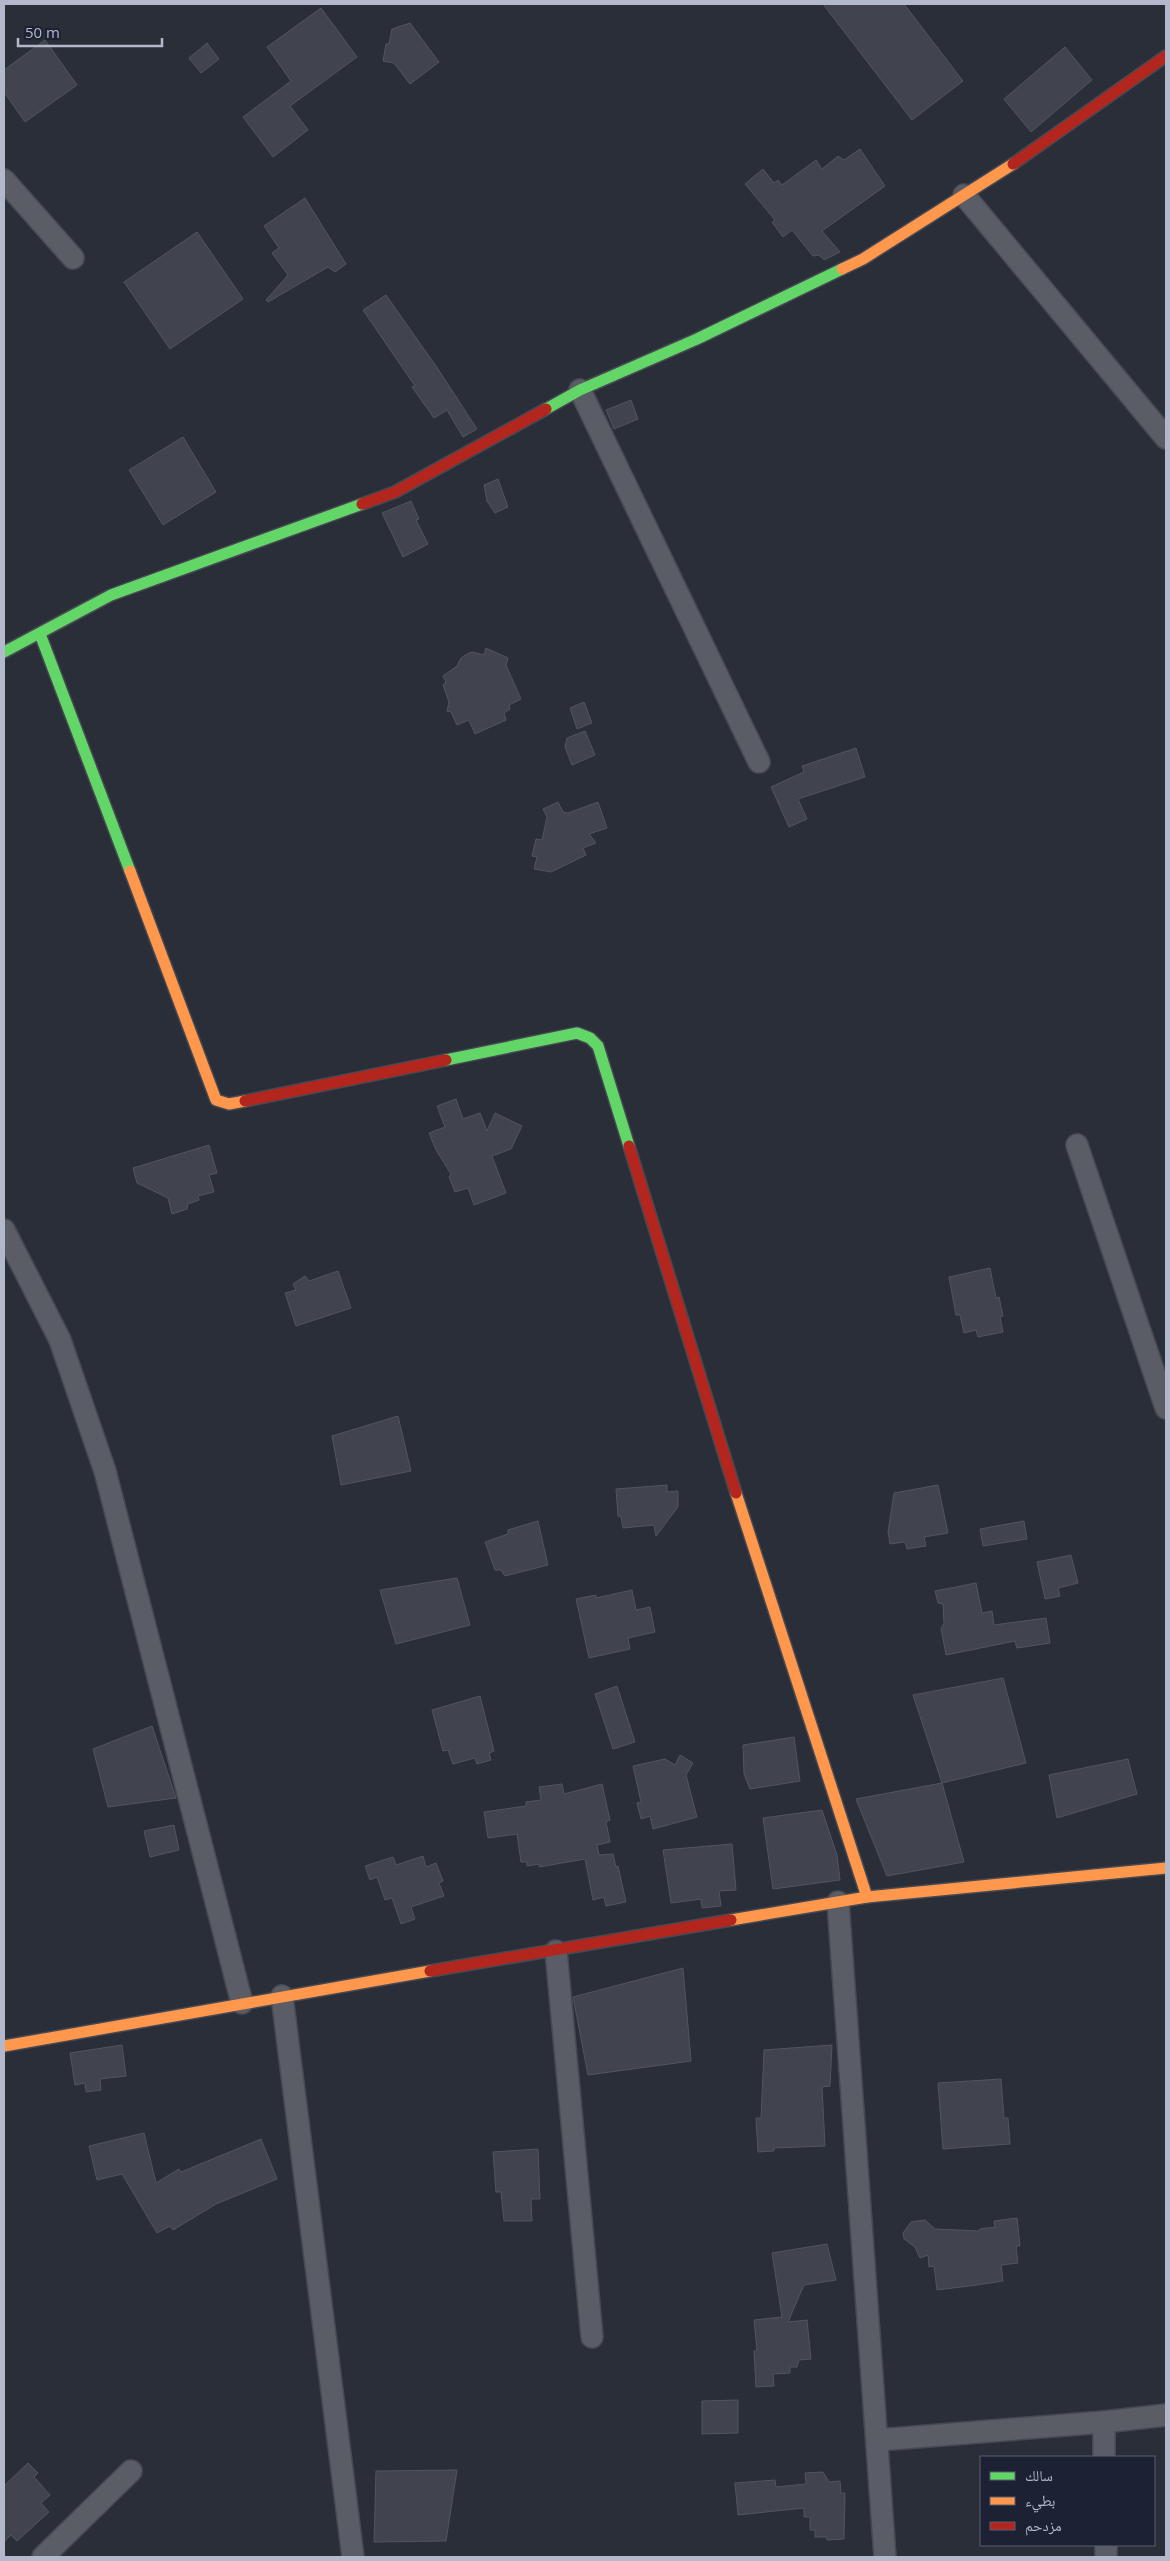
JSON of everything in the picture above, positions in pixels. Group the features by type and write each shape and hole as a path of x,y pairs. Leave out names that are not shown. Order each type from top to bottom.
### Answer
{"street":[{"path":"4,652 110,594 394,492 580,390 697,339 863,259 1006,169 1166,56"},
{"path":"4,180 73,258"},
{"path":"964,195 1166,438"},
{"path":"580,390 759,762"},
{"path":"40,634 216,1100 229,1104 577,1033 590,1038 598,1046 747,1528 868,1897"},
{"path":"1077,1145 1166,1408"},
{"path":"4,1230 60,1340 105,1471 242,2003"},
{"path":"4,2046 282,1996 868,1897 1166,1868"},
{"path":"838,1902 885,2557"},
{"path":"556,1950 592,2337"},
{"path":"282,1996 353,2557"},
{"path":"878,2440 1104,2422 1166,2415"},
{"path":"1104,2422 1104,2456"},
{"path":"43,2557 130,2471"}],"building":[{"path":"823,4 904,4 963,81 912,120"},
{"path":"321,8 357,57 290,106 308,130 273,157 243,117 291,81 267,47"},
{"path":"410,23 439,62 410,84 394,63 383,61 386,44 389,44 392,29"},
{"path":"45,40 77,85 25,122 4,92 4,70"},
{"path":"207,43 219,59 201,73 189,58"},
{"path":"1065,47 1092,80 1031,132 1004,99"},
{"path":"860,149 885,186 822,231 840,252 824,260 819,255 813,256 792,230 783,237 772,222 775,220 745,184 763,169 774,183 778,180 782,185 816,160 822,169 838,156 844,160"},
{"path":"305,198 346,264 335,272 328,267 268,302 266,300 288,275 272,253 279,248 264,226"},
{"path":"197,232 243,299 170,349 124,282"},
{"path":"386,295 477,429 463,437 447,410 434,418 412,387 415,386 363,310"},
{"path":"631,400 638,419 614,429 606,410"},
{"path":"183,437 216,492 163,525 129,470"},
{"path":"498,479 508,507 495,513 487,501 484,485"},
{"path":"411,501 419,519 416,520 428,544 403,557 382,513"},
{"path":"486,648 508,658 506,665 521,699 509,705 510,709 504,713 506,720 475,734 469,720 457,725 451,712 447,711 449,702 443,685 446,682 443,676 457,666 461,658 467,654 472,652 484,655"},
{"path":"584,702 592,723 577,729 570,708"},
{"path":"585,731 595,755 572,765 565,747 567,738"},
{"path":"856,748 865,777 798,799 807,819 789,827 771,787 804,772 802,766"},
{"path":"558,802 563,812 568,813 598,802 607,828 589,834 596,843 583,848 586,855 551,872 534,869 537,857 532,856 536,839 542,840 547,817 543,809"},
{"path":"456,1099 463,1119 480,1113 487,1131 495,1113 522,1126 511,1149 492,1156 506,1193 474,1205 468,1188 455,1192 449,1177 451,1174 436,1150 429,1133 445,1127 437,1106"},
{"path":"209,1145 217,1173 209,1175 214,1192 198,1196 199,1200 188,1204 187,1209 172,1214 168,1198 137,1183 133,1168"},
{"path":"990,1268 996,1298 999,1297 1003,1316 1000,1317 1003,1332 978,1337 976,1330 964,1333 960,1315 956,1315 949,1277"},
{"path":"338,1271 351,1308 296,1326 285,1293 296,1290 293,1284 305,1276 309,1281"},
{"path":"398,1416 411,1471 341,1485 332,1436"},
{"path":"667,1485 667,1492 678,1491 678,1507 656,1536 654,1525 623,1528 621,1517 618,1516 616,1489"},
{"path":"938,1485 948,1533 924,1537 926,1546 907,1549 905,1542 890,1544 888,1532 894,1493"},
{"path":"538,1521 548,1565 505,1576 501,1570 495,1570 485,1542 508,1534 508,1530"},
{"path":"1024,1521 1027,1539 983,1546 980,1529"},
{"path":"1071,1555 1078,1583 1058,1588 1060,1596 1045,1599 1037,1562"},
{"path":"457,1578 470,1625 396,1644 380,1590"},
{"path":"976,1583 982,1613 992,1611 994,1625 1046,1618 1050,1643 1017,1648 1015,1641 946,1655 941,1628 944,1624 943,1604 938,1603 935,1591"},
{"path":"632,1590 636,1610 650,1607 655,1632 628,1638 630,1649 589,1658 576,1599 596,1595 596,1598"},
{"path":"1003,1678 1026,1763 942,1783 913,1695"},
{"path":"617,1686 635,1742 613,1749 595,1694"},
{"path":"480,1696 494,1751 489,1753 491,1760 477,1764 475,1758 453,1764 448,1750 443,1751 432,1710"},
{"path":"152,1726 176,1798 108,1807 93,1749"},
{"path":"794,1737 800,1781 750,1789 744,1774 743,1745"},
{"path":"680,1755 693,1763 686,1775 697,1817 653,1829 650,1816 641,1819 637,1803 641,1802 633,1766 665,1759 675,1765"},
{"path":"1128,1759 1137,1794 1057,1818 1049,1775"},
{"path":"942,1783 964,1862 887,1876 856,1799"},
{"path":"562,1784 564,1794 602,1784 610,1820 606,1822 610,1842 597,1845 599,1855 613,1854 616,1867 618,1866 626,1902 606,1906 604,1897 593,1900 585,1859 539,1867 539,1864 527,1866 527,1862 521,1862 517,1834 488,1838 484,1812 526,1806 526,1802 541,1800 539,1787"},
{"path":"822,1810 837,1855 840,1880 773,1889 763,1818"},
{"path":"174,1825 179,1850 150,1857 144,1831"},
{"path":"732,1844 736,1890 719,1891 721,1906 702,1908 701,1899 671,1903 663,1850"},
{"path":"423,1856 426,1867 436,1863 443,1881 439,1883 444,1896 411,1907 415,1919 401,1924 392,1898 385,1900 377,1877 370,1880 365,1866 393,1857 396,1865"},
{"path":"683,1968 691,2061 588,2075 573,1997"},
{"path":"122,2045 126,2076 100,2079 101,2090 86,2092 85,2083 75,2085 70,2053"},
{"path":"832,2045 830,2086 822,2087 825,2146 774,2148 774,2151 758,2152 756,2118 761,2118 764,2050"},
{"path":"1001,2079 1004,2118 1008,2118 1010,2144 943,2149 938,2083"},
{"path":"144,2133 156,2183 179,2169 181,2172 261,2139 277,2179 216,2204 173,2230 170,2226 157,2233 122,2174 97,2180 89,2146"},
{"path":"538,2149 540,2199 531,2199 532,2221 504,2221 501,2192 496,2192 493,2152"},
{"path":"1017,2218 1020,2246 1016,2246 1018,2263 1001,2265 1003,2281 977,2285 937,2290 934,2266 929,2267 928,2255 920,2258 915,2247 904,2239 903,2233 911,2222 925,2220 935,2229 979,2231 980,2229 995,2227 994,2221"},
{"path":"827,2244 836,2280 804,2285 788,2322 807,2320 811,2359 799,2360 797,2367 790,2367 790,2373 773,2374 774,2386 756,2387 754,2351 757,2350 754,2320 782,2317 772,2253"},
{"path":"738,2400 738,2433 702,2434 702,2401"},
{"path":"28,2463 38,2473 34,2477 50,2495 41,2503 49,2512 17,2541 11,2535 4,2542 4,2486"},
{"path":"457,2470 446,2541 374,2542 376,2471"},
{"path":"823,2472 829,2482 840,2481 841,2493 845,2493 844,2539 827,2540 826,2537 815,2537 815,2530 810,2530 810,2517 804,2517 804,2508 738,2515 735,2483 775,2480 776,2487 806,2484 805,2473"}],"traffic: fast":[{"path":"546,409 580,390 697,339 842,269"},
{"path":"4,652 111,595 362,504"},
{"path":"40,634 130,871"},
{"path":"446,1060 577,1033 590,1038 598,1046 629,1146"}],"traffic: slow":[{"path":"842,269 863,259 1013,164"},
{"path":"130,871 216,1100 229,1104 245,1101"},
{"path":"736,1493 867,1897"},
{"path":"731,1920 867,1897 1166,1868"},
{"path":"4,2046 430,1971"}],"traffic: jam":[{"path":"1013,164 1166,56"},
{"path":"362,504 395,492 546,409"},
{"path":"245,1101 446,1060"},
{"path":"629,1146 736,1493"},
{"path":"430,1971 731,1920"}]}
